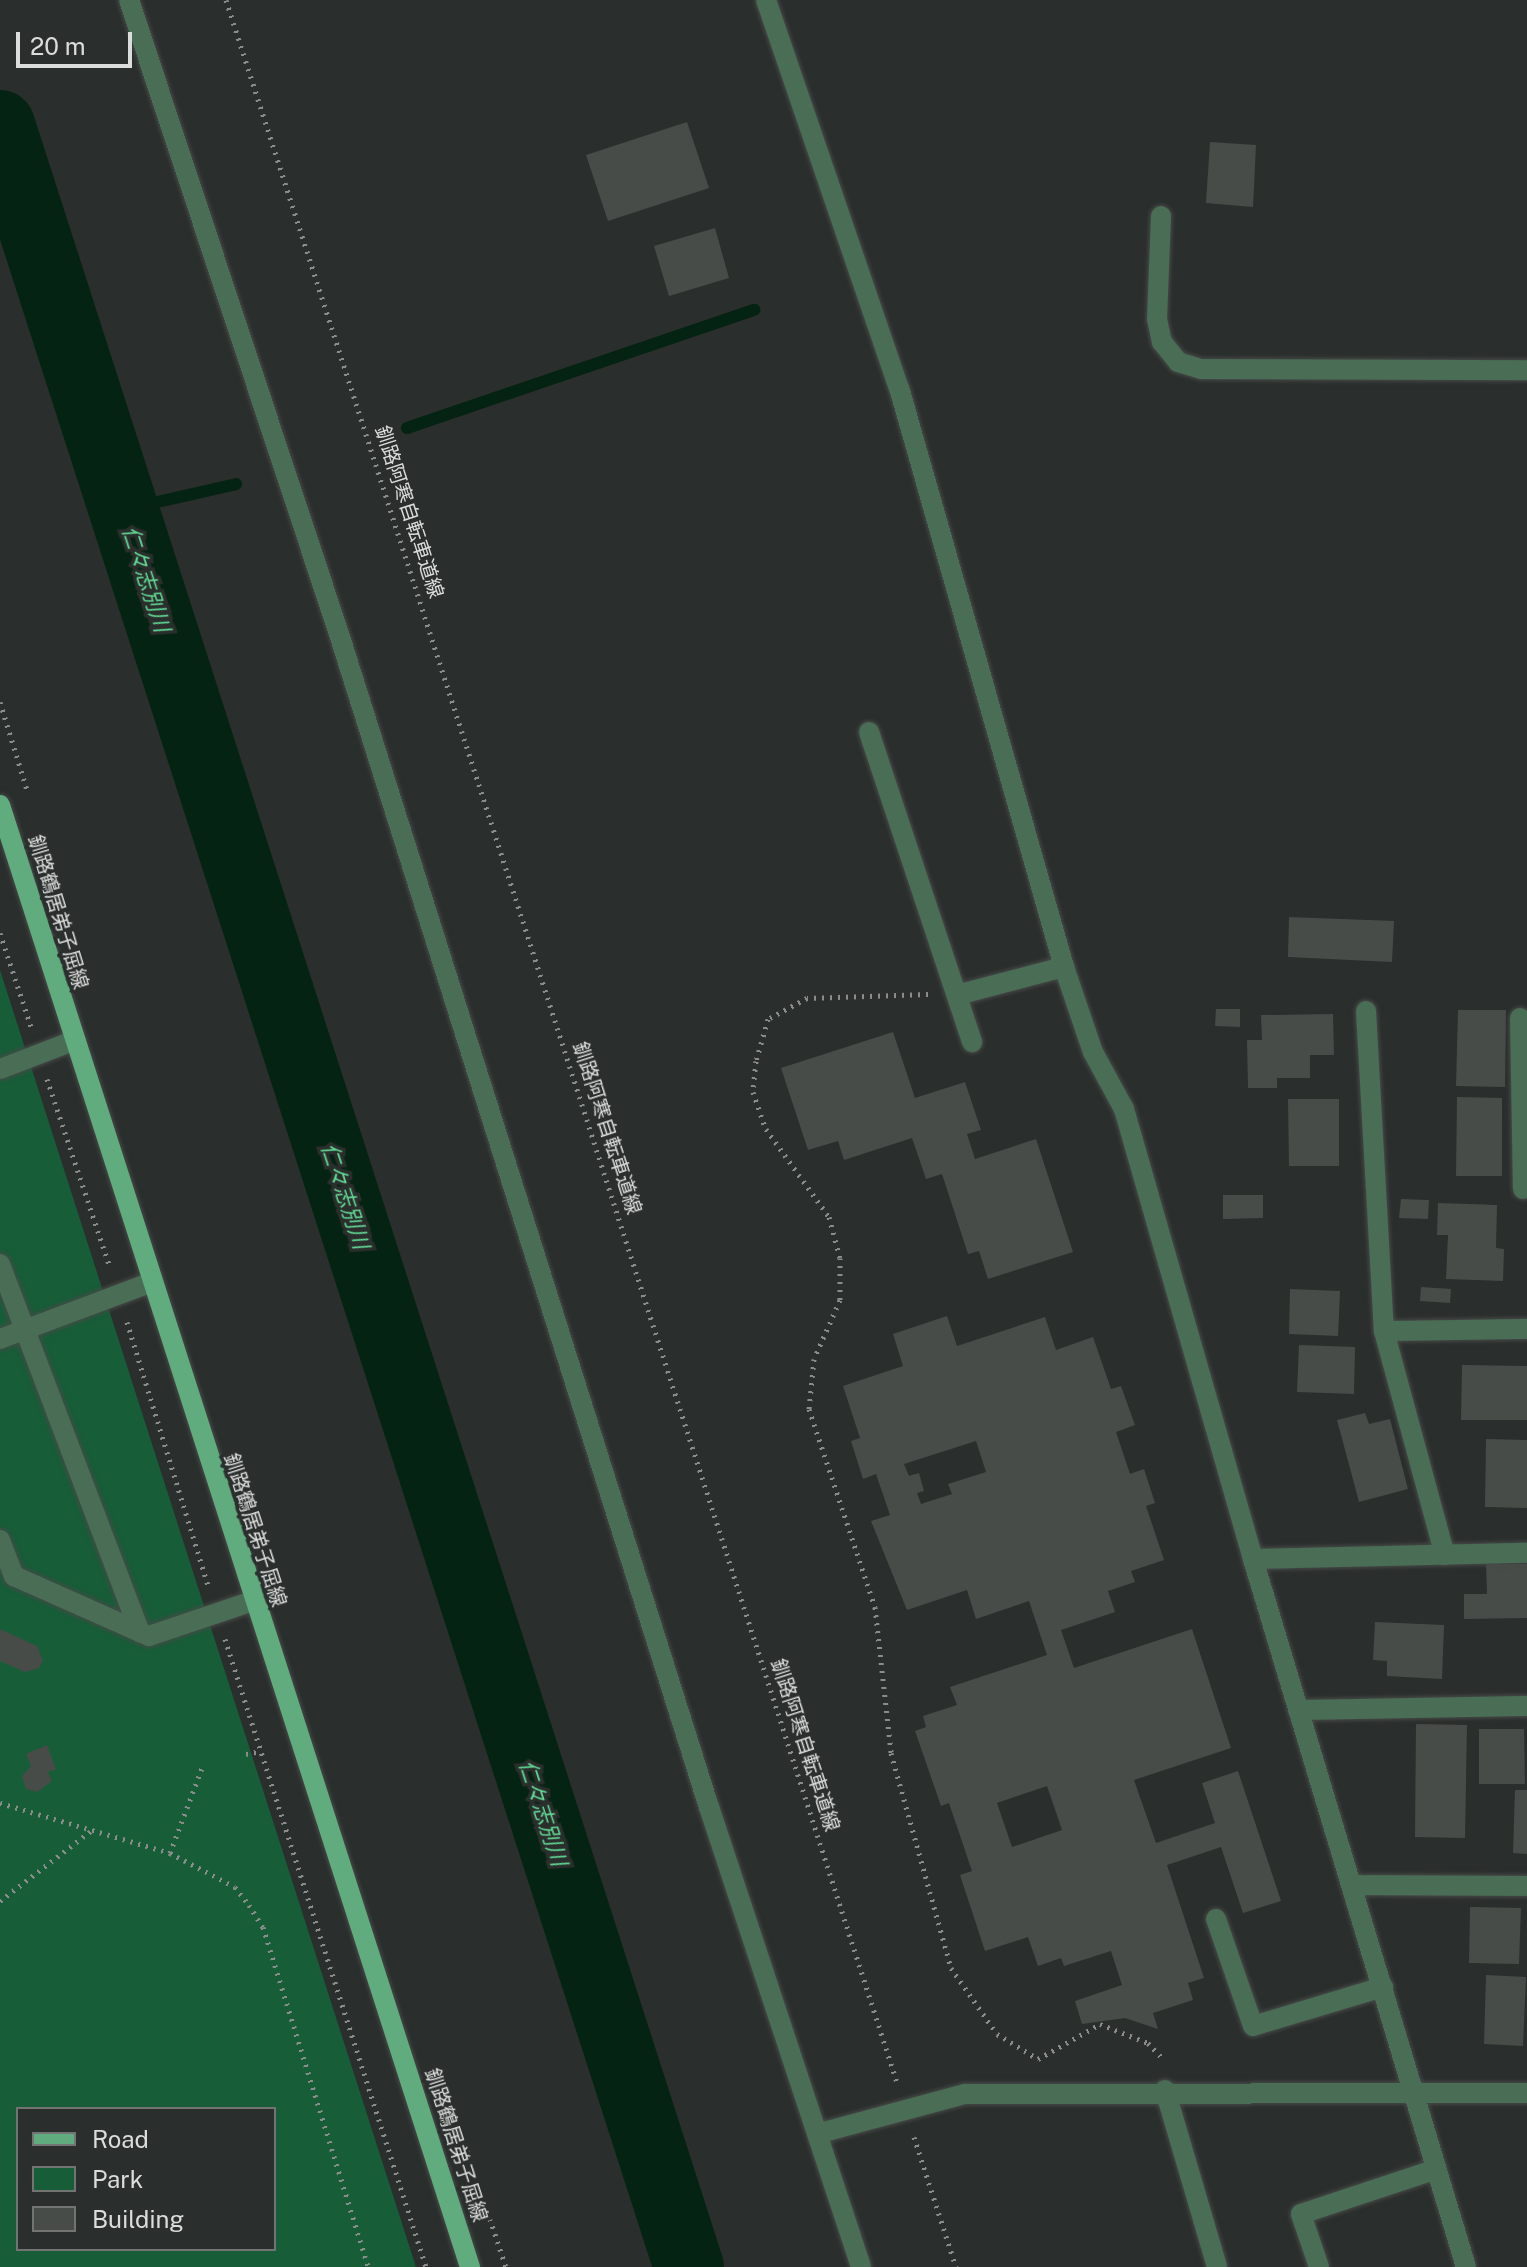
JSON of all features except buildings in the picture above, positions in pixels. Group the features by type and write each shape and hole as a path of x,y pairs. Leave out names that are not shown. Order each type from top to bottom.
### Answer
{"main road":[{"name":"釧路鶴居弟子屈線","path":"0,805 150,1283 470,2267"}],"street":[{"path":"129,0 340,637 709,1807 820,2133 861,2267"},
{"path":"766,0 900,391 1064,967 1093,1052 1124,1109 1253,1559 1466,2267"},
{"path":"1161,216 1157,319 1162,342 1178,362 1201,369 1527,370"},
{"path":"869,732 972,1042"},
{"path":"957,995 1064,967"},
{"path":"1366,1011 1384,1331 1445,1555"},
{"path":"1520,1018 1524,1109 1523,1189"},
{"path":"0,1069 73,1041"},
{"path":"0,1264 140,1632"},
{"path":"0,1339 150,1283"},
{"path":"1384,1331 1527,1329"},
{"path":"0,1540 14,1576 149,1636 253,1601"},
{"path":"1253,1559 1527,1553"},
{"path":"1298,1710 1527,1706"},
{"path":"1352,1885 1527,1886"},
{"path":"1216,1919 1253,2026 1383,1987"},
{"path":"820,2133 905,2107 965,2094 1174,2090 1527,2093"},
{"path":"1174,2090 1217,2267"},
{"path":"1319,2267 1301,2214 1437,2169"}],"path":[{"name":"釧路阿寒自転車道線","path":"226,0 956,2267"},
{"path":"957,995 807,998 768,1019 753,1092 766,1129 829,1217 840,1258 840,1300 814,1359 809,1409 875,1607 891,1753 951,1968 997,2034 1021,2052 1038,2059 1100,2024 1148,2043 1174,2090"},
{"path":"246,1754 261,1751"},
{"path":"170,1853 202,1768"},
{"path":"0,1803 170,1853 235,1887 263,1927 368,2267"},
{"path":"0,1901 92,1831"}],"green space":[{"path":"0,970 416,2267 0,2267"}],"waterway":[{"name":"仁々志別川","path":"0,125 689,2267"},
{"path":"407,428 754,310"},
{"path":"122,510 236,484"}]}
